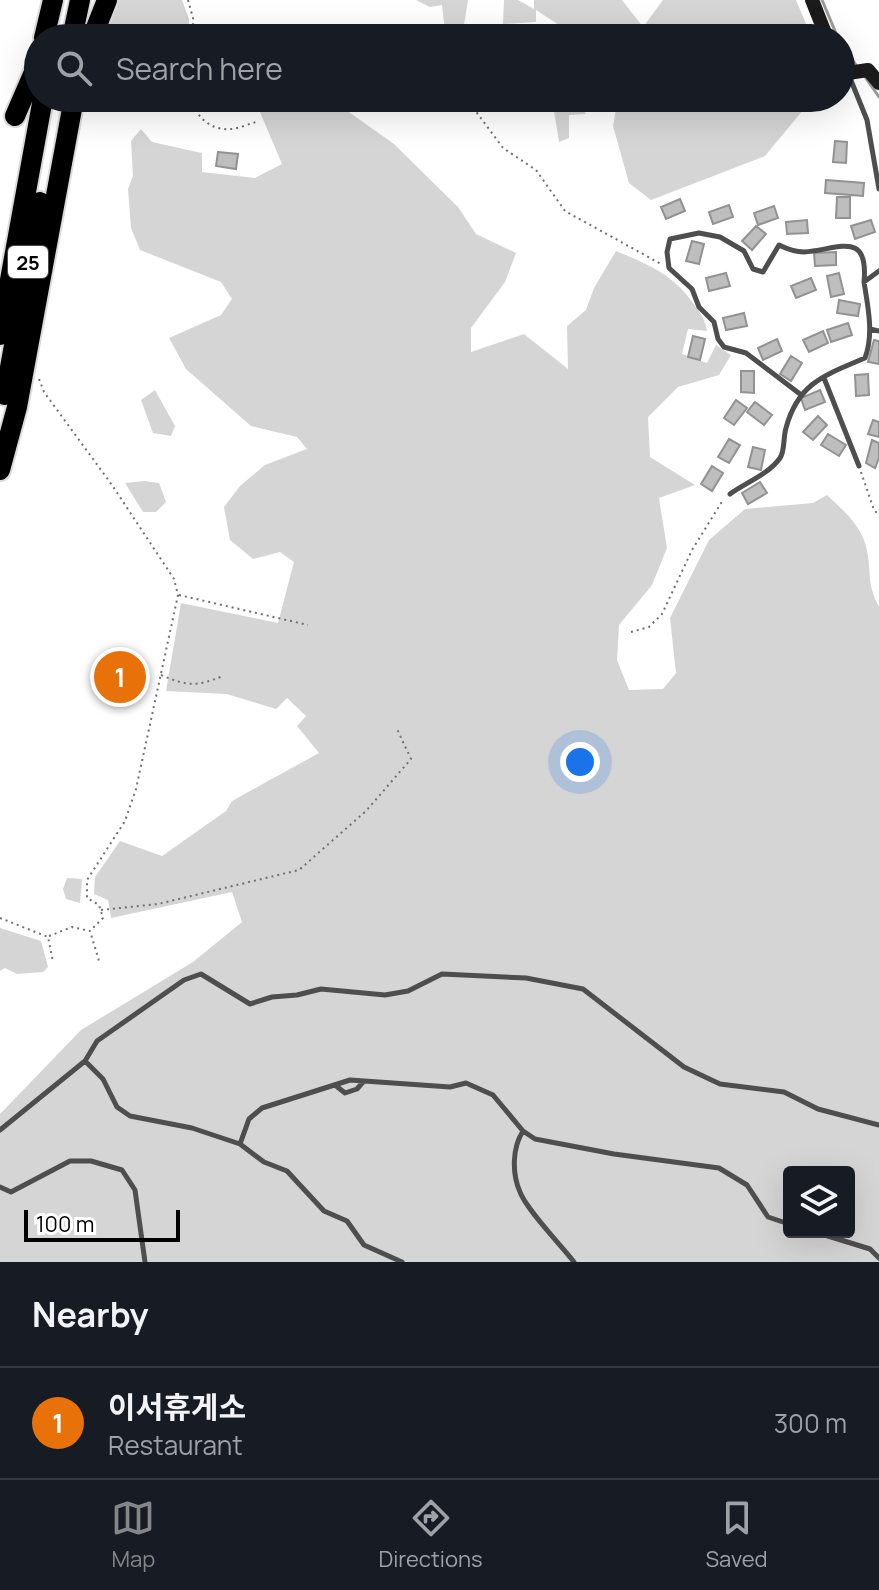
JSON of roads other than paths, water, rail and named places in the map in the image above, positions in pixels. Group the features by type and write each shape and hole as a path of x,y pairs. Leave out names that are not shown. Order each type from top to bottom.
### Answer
{"highway":[{"path":"47,24 53,0"},
{"path":"58,24 63,0"},
{"path":"75,24 80,0"},
{"path":"98,24 107,0"},
{"path":"15,116 24,95"},
{"name":"25","path":"0,335 40,112"},
{"name":"25","path":"0,426 22,293 58,112"},
{"path":"0,470 17,407 71,112"}],"street":[{"path":"812,0 821,24"},
{"path":"855,68 868,70 879,83"}],"lane":[{"path":"855,92 867,120 879,189"},
{"path":"730,494 782,456 786,428 800,394 823,378 865,358 870,329 864,282 866,261 860,252 848,245 806,252 779,245 763,272 753,269 744,251 732,243 699,233 670,239 667,252 669,268 692,289 699,307 714,322 718,339 724,347 746,353 800,394"},
{"path":"864,282 879,271"},
{"path":"870,329 879,331"},
{"path":"823,378 859,466"},
{"path":"0,1130 85,1061 97,1041 184,980 201,974 250,1004 321,989 385,995 408,991 442,974 526,978 583,989 684,1067 720,1084 784,1092 818,1109 879,1125"},
{"path":"85,1061 103,1079 117,1107 130,1116 192,1128 240,1144 264,1162 287,1171 324,1211 347,1221 364,1245 402,1262"},
{"path":"240,1144 249,1119 262,1108 350,1080 450,1087 466,1083 493,1095 523,1131 535,1139 569,1147 719,1168 747,1185 768,1217 783,1222"},
{"path":"334,1085 345,1093 357,1089 363,1081"},
{"path":"523,1131 517,1141 514,1161 520,1193 574,1262"},
{"path":"0,1187 11,1192 70,1161 91,1161 122,1170 135,1190 145,1262"},
{"path":"834,1238 870,1249 879,1258"}],"waterway":[{"path":"822,0 832,24"},
{"path":"863,74 879,97"}],"place":[{"name":"이서휴게소","path":"120,677"}]}
